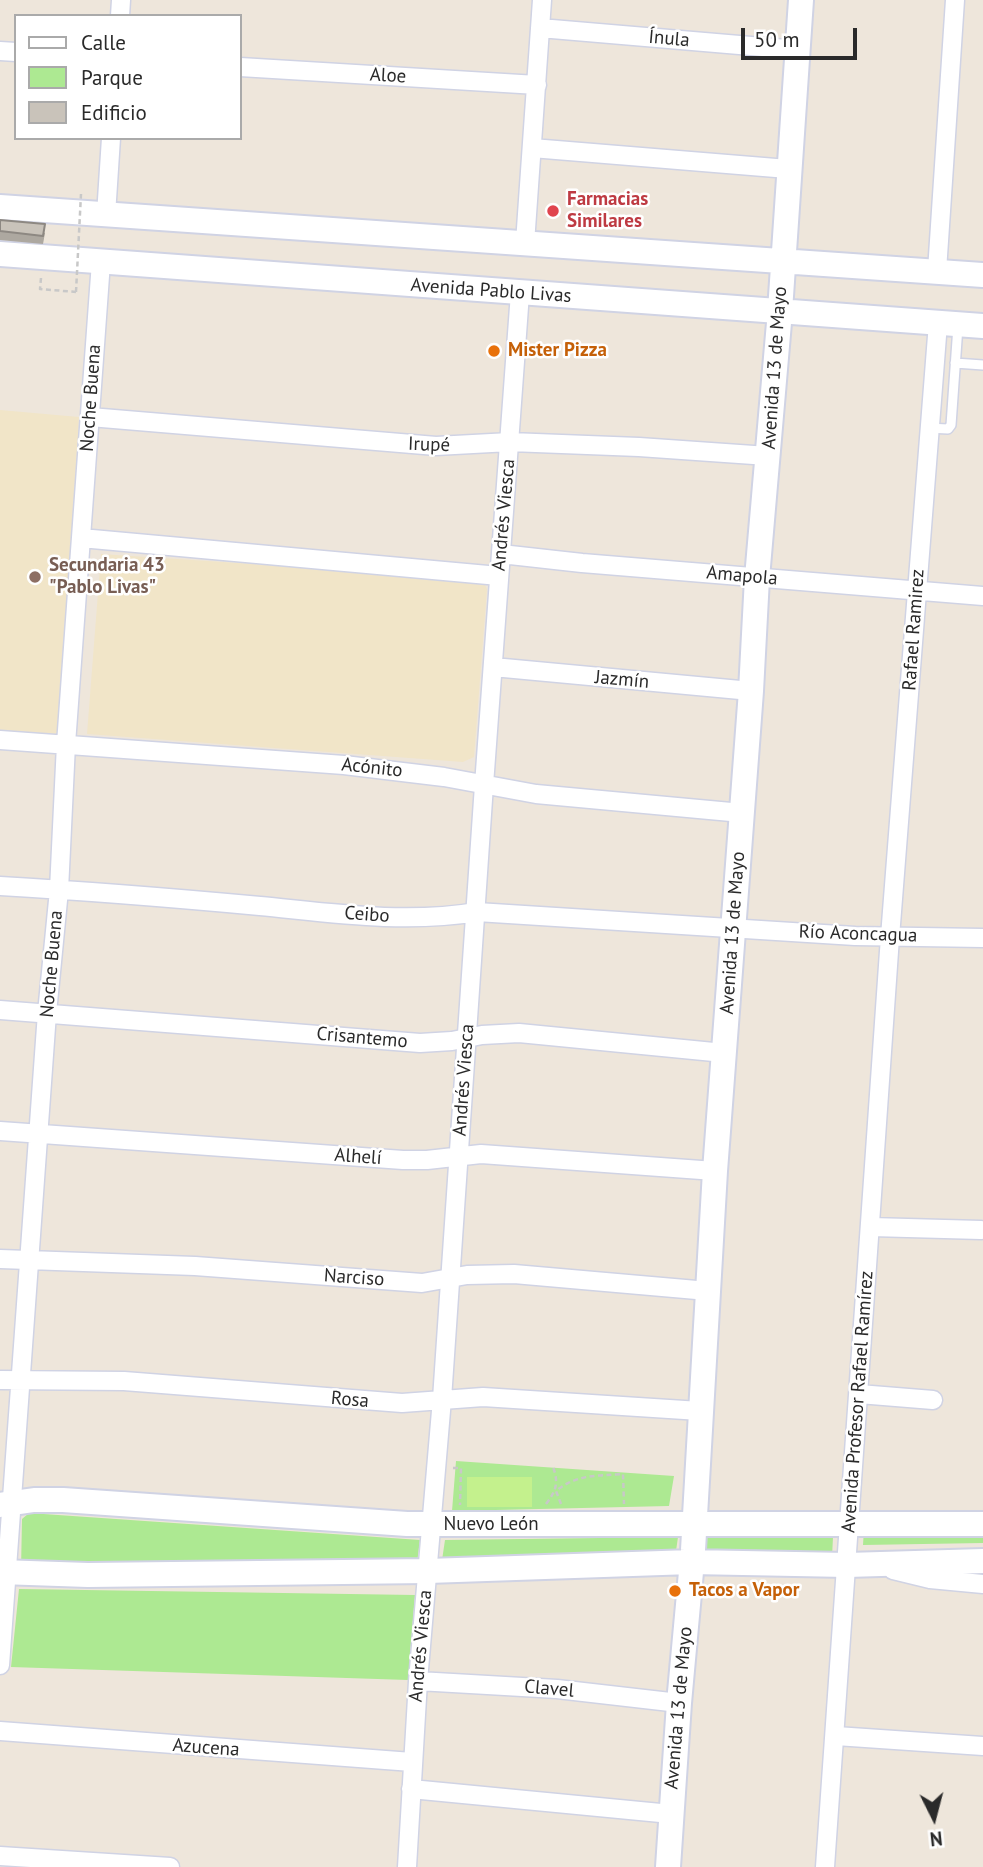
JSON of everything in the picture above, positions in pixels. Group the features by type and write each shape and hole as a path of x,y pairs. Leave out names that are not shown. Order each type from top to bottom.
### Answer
{"street":[{"path":"525,243 542,0"},
{"name":"Avenida 13 de Mayo","path":"668,1867 694,1525 723,1053 801,0"},
{"path":"937,271 955,0"},
{"name":"Ínula","path":"540,28 798,50"},
{"name":"Aloe","path":"242,67 537,85"},
{"path":"106,215 111,140"},
{"path":"532,148 788,169"},
{"path":"0,207 983,275"},
{"name":"Avenida Pablo Livas","path":"0,254 983,326"},
{"name":"Noche Buena","path":"0,1665 6,1503 20,1381 47,1013 59,890 66,744 101,262"},
{"name":"Andrés Viesca","path":"407,1867 412,1762 442,1399 520,293"},
{"name":"Rafael Ramirez","path":"890,937 931,392 948,323"},
{"name":"Irupé","path":"90,417 398,444 447,446 510,442 768,456"},
{"path":"81,538 499,576"},
{"name":"Amapola","path":"500,554 983,596"},
{"name":"Jazmín","path":"493,667 751,691"},
{"name":"Acónito","path":"0,740 344,765 444,777 568,798 742,813"},
{"name":"Ceibo","path":"0,886 373,917 420,918 477,912 733,929"},
{"name":"Río Aconcagua","path":"733,929 890,937 983,938"},
{"name":"Avenida Profesor Rafael Ramírez","path":"825,1867 836,1736 860,1564 848,1525 890,937"},
{"name":"Crisantemo","path":"0,1010 408,1042 439,1043 482,1035 519,1033 723,1053"},
{"name":"Alhelí","path":"0,1131 403,1160 481,1154 715,1171"},
{"path":"871,1227 981,1230"},
{"name":"Narciso","path":"0,1259 195,1266 422,1283 486,1273 514,1274 708,1291"},
{"name":"Rosa","path":"0,1380 124,1381 392,1403 483,1397 700,1411"},
{"path":"859,1394 933,1400"},
{"name":"Nuevo León","path":"6,1503 64,1500 431,1525 983,1524"},
{"path":"4,1572 88,1575 428,1570 691,1562 860,1564 983,1561"},
{"path":"860,1564 930,1579 983,1584"},
{"name":"Clavel","path":"418,1681 557,1689 679,1703"},
{"name":"Azucena","path":"0,1731 412,1762"},
{"path":"836,1736 983,1746"},
{"path":"411,1789 671,1814"},
{"path":"0,1856 170,1867"}],"lane":[{"path":"928,428 948,429 951,425 955,363 948,323"},
{"path":"955,363 983,365"},
{"path":"931,392 953,392"}],"path":[{"path":"40,289 76,292 81,194"},
{"path":"553,1467 559,1503 565,1506"},
{"path":"542,1508 556,1491 571,1480 623,1474 625,1496 622,1512"}],"shaded area":[{"name":"Secundaria 43 \"Pablo Livas\"","path":"0,410 79,417 59,741 0,737"},
{"path":"101,554 482,579 487,589 474,757 463,762 87,734"}],"green space":[{"path":"456,1461 674,1476 669,1506 452,1511"},
{"path":"467,1477 532,1477 532,1507 467,1507"},
{"path":"29,1513 420,1540 416,1570 21,1570 22,1519"},
{"path":"983,1528 983,1543 863,1545 864,1529"},
{"path":"678,1537 676,1551 441,1567 445,1540"},
{"path":"707,1537 833,1537 832,1557 706,1557"},
{"path":"19,1589 415,1595 408,1680 11,1667"}],"building":[{"path":"0,220 45,224 43,236 0,231"}],"place":[{"name":"Farmacias Similares","path":"553,211"},
{"name":"Mister Pizza","path":"494,351"},
{"name":"Secundaria 43 \"Pablo Livas\"","path":"35,577"},
{"name":"Tacos a Vapor","path":"675,1591"}]}
